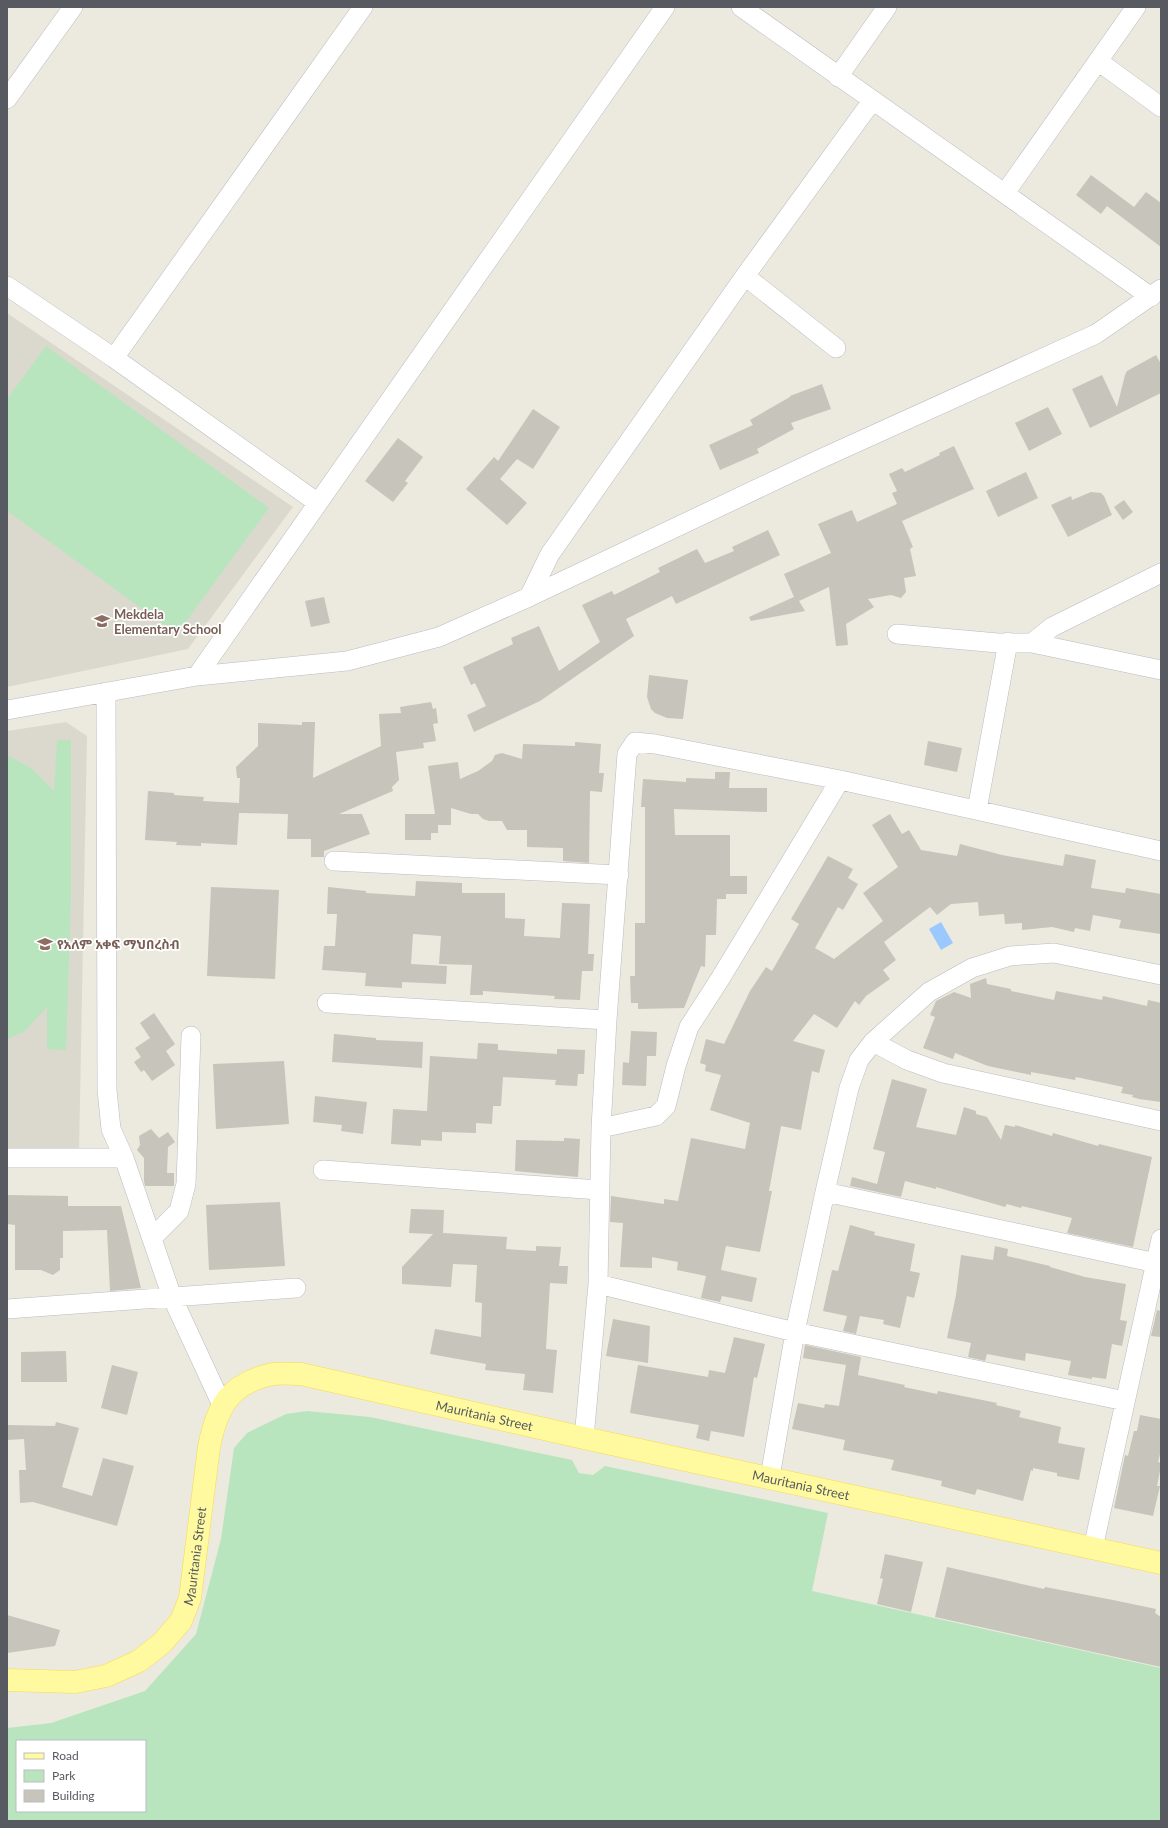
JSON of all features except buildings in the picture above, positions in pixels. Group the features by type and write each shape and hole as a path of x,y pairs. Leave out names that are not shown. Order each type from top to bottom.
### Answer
{"main road":[{"name":"Mauritania Street","path":"7,1680 75,1682 106,1676 139,1661 162,1643 181,1621 190,1598 209,1447 214,1423 222,1405 234,1392 250,1382 274,1374 301,1374 584,1438 770,1477 1161,1563"}],"street":[{"path":"7,99 73,7"},
{"path":"114,358 363,7"},
{"path":"197,676 665,7"},
{"path":"7,710 197,676 347,661 438,637 529,597 818,460 1096,334 1156,293 1005,193 740,7"},
{"path":"838,77 887,7"},
{"path":"1005,193 1136,7"},
{"path":"1098,61 1161,107"},
{"path":"529,597 550,554 745,276 872,101"},
{"path":"745,276 836,348"},
{"path":"7,286 114,358 318,503"},
{"path":"1032,643 1052,627 1161,573"},
{"path":"897,634 998,643 1032,643 1161,670"},
{"path":"977,810 1008,642"},
{"path":"106,692 107,1090 111,1129 124,1158 172,1297 222,1405"},
{"path":"584,1438 598,1284 601,1128 607,1020 627,754 635,742 655,744 840,780 1161,851"},
{"path":"601,1128 656,1116 666,1106 676,1066 689,1027 720,979 840,780"},
{"path":"334,861 619,875"},
{"path":"770,1477 795,1332 849,1088 859,1060 873,1042 929,992 972,968 1010,956 1054,953 1161,975"},
{"path":"326,1003 607,1020"},
{"path":"152,1238 179,1212 186,1184 191,1036"},
{"path":"873,1042 907,1060 943,1073 1161,1121"},
{"path":"7,1158 124,1158"},
{"path":"323,1170 599,1190"},
{"path":"825,1192 1158,1263"},
{"path":"1093,1548 1125,1401 1158,1263 1161,1239"},
{"path":"598,1284 795,1332 1125,1401"},
{"path":"7,1308 296,1288"}],"shaded area":[{"path":"7,313 293,507 188,649 7,687"},
{"name":"የአለም አቀፍ ማህበረስብ","path":"66,722 87,736 79,1153 7,1152 7,731"}],"green space":[{"path":"46,346 269,508 177,634 7,511 7,399"},
{"path":"57,740 71,740 71,900 66,1050 47,1049 47,1007 24,1032 7,1039 7,755 31,768 54,791"},
{"path":"307,1411 370,1417 572,1460 579,1473 593,1475 605,1466 828,1513 812,1591 1161,1668 1161,1821 7,1821 7,1728 51,1723 145,1691 196,1634 221,1539 234,1448 247,1433 286,1414"}],"water":[{"path":"941,922 953,943 941,950 929,929"}],"place":[{"name":"Mekdela Elementary School","path":"102,621"},
{"name":"የአለም አቀፍ ማህበረስብ","path":"45,944"}]}
